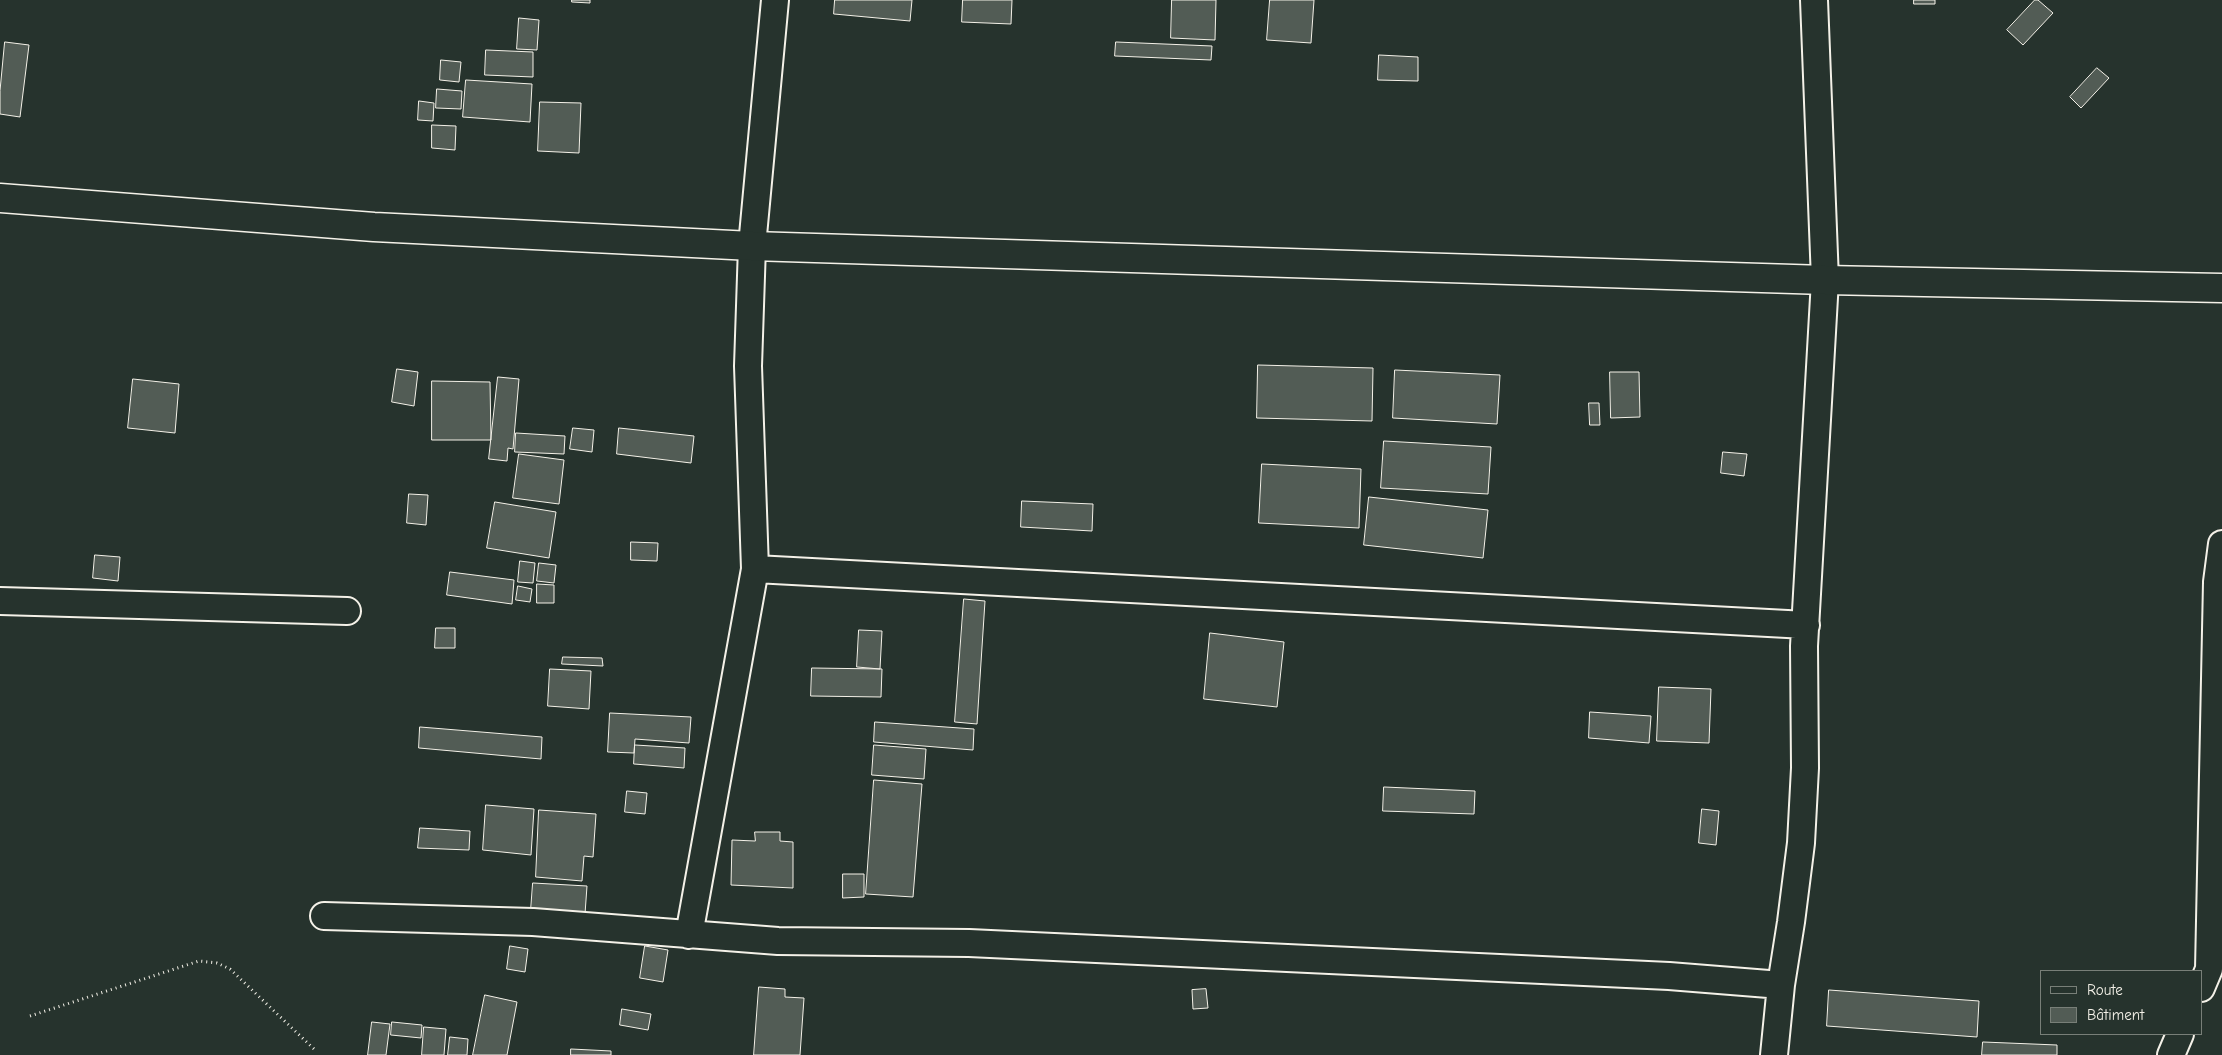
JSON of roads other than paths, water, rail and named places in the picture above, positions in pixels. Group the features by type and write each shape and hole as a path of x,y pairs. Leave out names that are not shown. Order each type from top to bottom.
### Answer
{"street":[{"path":"689,934 755,569 748,366 752,246 775,0"},
{"path":"1774,1055 1780,985 1791,922 1801,843 1805,768 1804,646 1825,280 1814,0"},
{"path":"0,198 374,227 752,246 1825,280 2222,288"},
{"path":"2211,976 2222,544"},
{"path":"755,569 1806,625"},
{"path":"0,601 347,611"},
{"path":"324,916 533,922 778,940 969,943 1669,976 1780,985"},
{"path":"2170,1055 2180,1035"}]}
